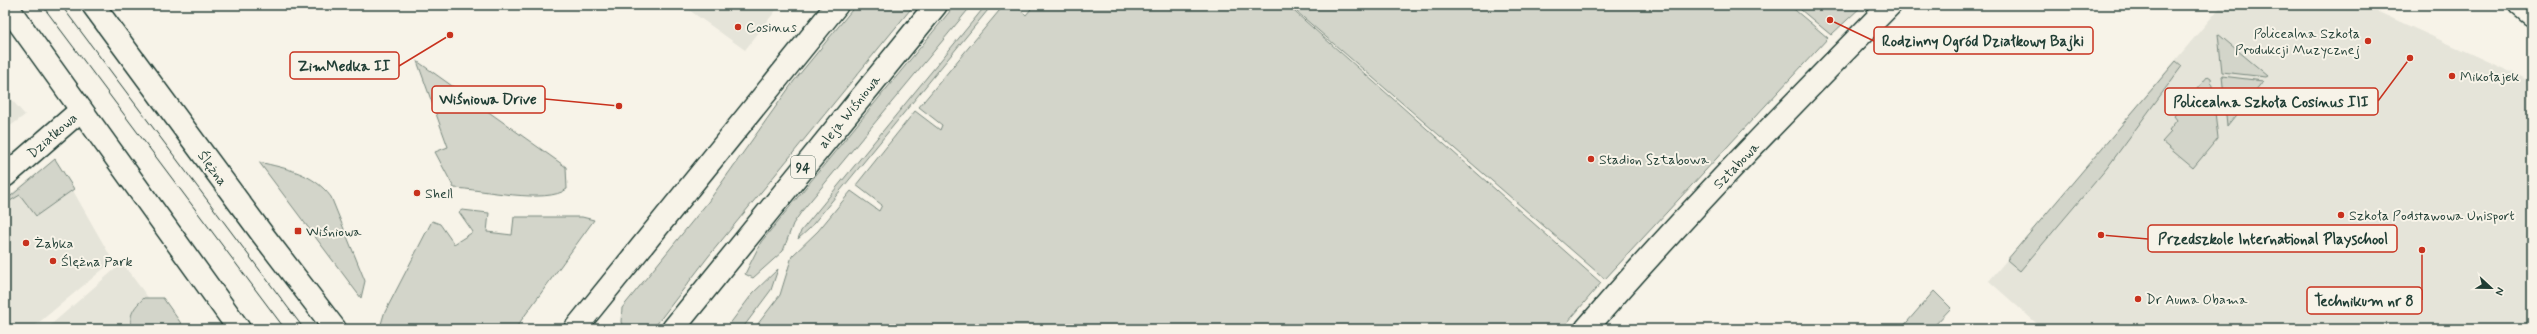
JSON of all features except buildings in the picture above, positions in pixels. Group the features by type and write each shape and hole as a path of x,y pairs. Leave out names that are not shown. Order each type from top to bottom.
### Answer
{"main road":[{"path":"6,5 239,329"},
{"name":"Ślężna","path":"94,5 263,235 335,329"},
{"path":"575,329 836,5"},
{"name":"aleja Wiśniowa","path":"673,329 936,5"},
{"name":"Sztabowa","path":"1586,329 1679,224 1796,99 1890,5"},
{"path":"2520,5 2532,15"},
{"name":"Działkowa","path":"5,176 81,110"}],"shaded area":[{"name":"Cosinus","path":"682,5 780,5 745,50"},
{"path":"856,5 914,5 708,257 653,329 624,329 621,322 622,308 708,202 794,81"},
{"path":"955,5 972,5 802,211 793,224 783,251 753,278 745,274 761,242"},
{"path":"986,5 992,5 809,229 798,239 801,231"},
{"path":"1004,5 1015,5 1026,15 1031,9 1025,5 1287,5 1601,283 1562,329 754,329 780,295 792,256 818,231 851,191 879,211 882,205 856,185 915,111 940,130 942,125 919,107"},
{"name":"Stadion Sztabowa","path":"1289,5 1789,5 1828,38 1605,279"},
{"path":"1795,5 1863,5 1831,35"},
{"path":"2222,5 2363,5 2524,78 2532,86 2532,329 2043,329 1989,281"},
{"path":"2218,34 2268,76 2222,72"},
{"path":"417,61 566,167 567,189 557,194 529,196 454,188 435,152 448,147"},
{"path":"2176,61 2182,66 2107,168 2020,271 2007,260"},
{"path":"2208,76 2211,78 2218,138 2193,168 2162,142 2171,132 2169,130 2177,120 2174,116"},
{"path":"2222,76 2263,81 2227,126"},
{"path":"5,92 25,115 5,130"},
{"path":"55,159 113,261 31,329 5,329 5,199"},
{"path":"55,159 74,189 36,216 20,195 5,204 5,201"},
{"path":"259,162 290,170 308,177 316,182 331,197 365,281 361,298"},
{"path":"462,210 489,213 487,232 512,235 514,217 582,217 594,220 515,329 385,329 381,324 384,314 432,221 440,224 454,244 473,232 459,212"},
{"path":"122,263 172,329 46,329"},
{"path":"778,269 771,290 742,329 726,329 753,293"},
{"path":"1934,291 1951,308 1933,327 1936,329 1901,329"},
{"path":"144,298 163,298 185,329 132,329 131,315 137,305"}],"tram line":[{"path":"42,5 285,329"},
{"path":"61,5 304,329"}],"place":[{"name":"Rodzinny Ogród Działkowy Bajki","path":"1830,20"},
{"name":"Cosinus","path":"738,27"},
{"name":"ZimMedka II","path":"450,35"},
{"name":"Policealna Szkoła Produkcji Muzycznej","path":"2368,41"},
{"name":"Policealna Szkoła Cosinus III","path":"2410,58"},
{"name":"Mikołajek","path":"2452,76"},
{"name":"Wiśniowa Drive","path":"619,106"},
{"name":"Stadion Sztabowa","path":"1591,159"},
{"name":"Shell","path":"417,193"},
{"name":"Szkoła Podstawowa Unisport","path":"2341,215"},
{"name":"Wiśniowa","path":"298,231"},
{"name":"Przedszkole International Playschool","path":"2101,235"},
{"name":"Żabka","path":"26,243"},
{"name":"Technikum nr 8","path":"2422,250"},
{"name":"Ślężna Park","path":"53,261"},
{"name":"Dr Auma Obama","path":"2138,299"}]}
